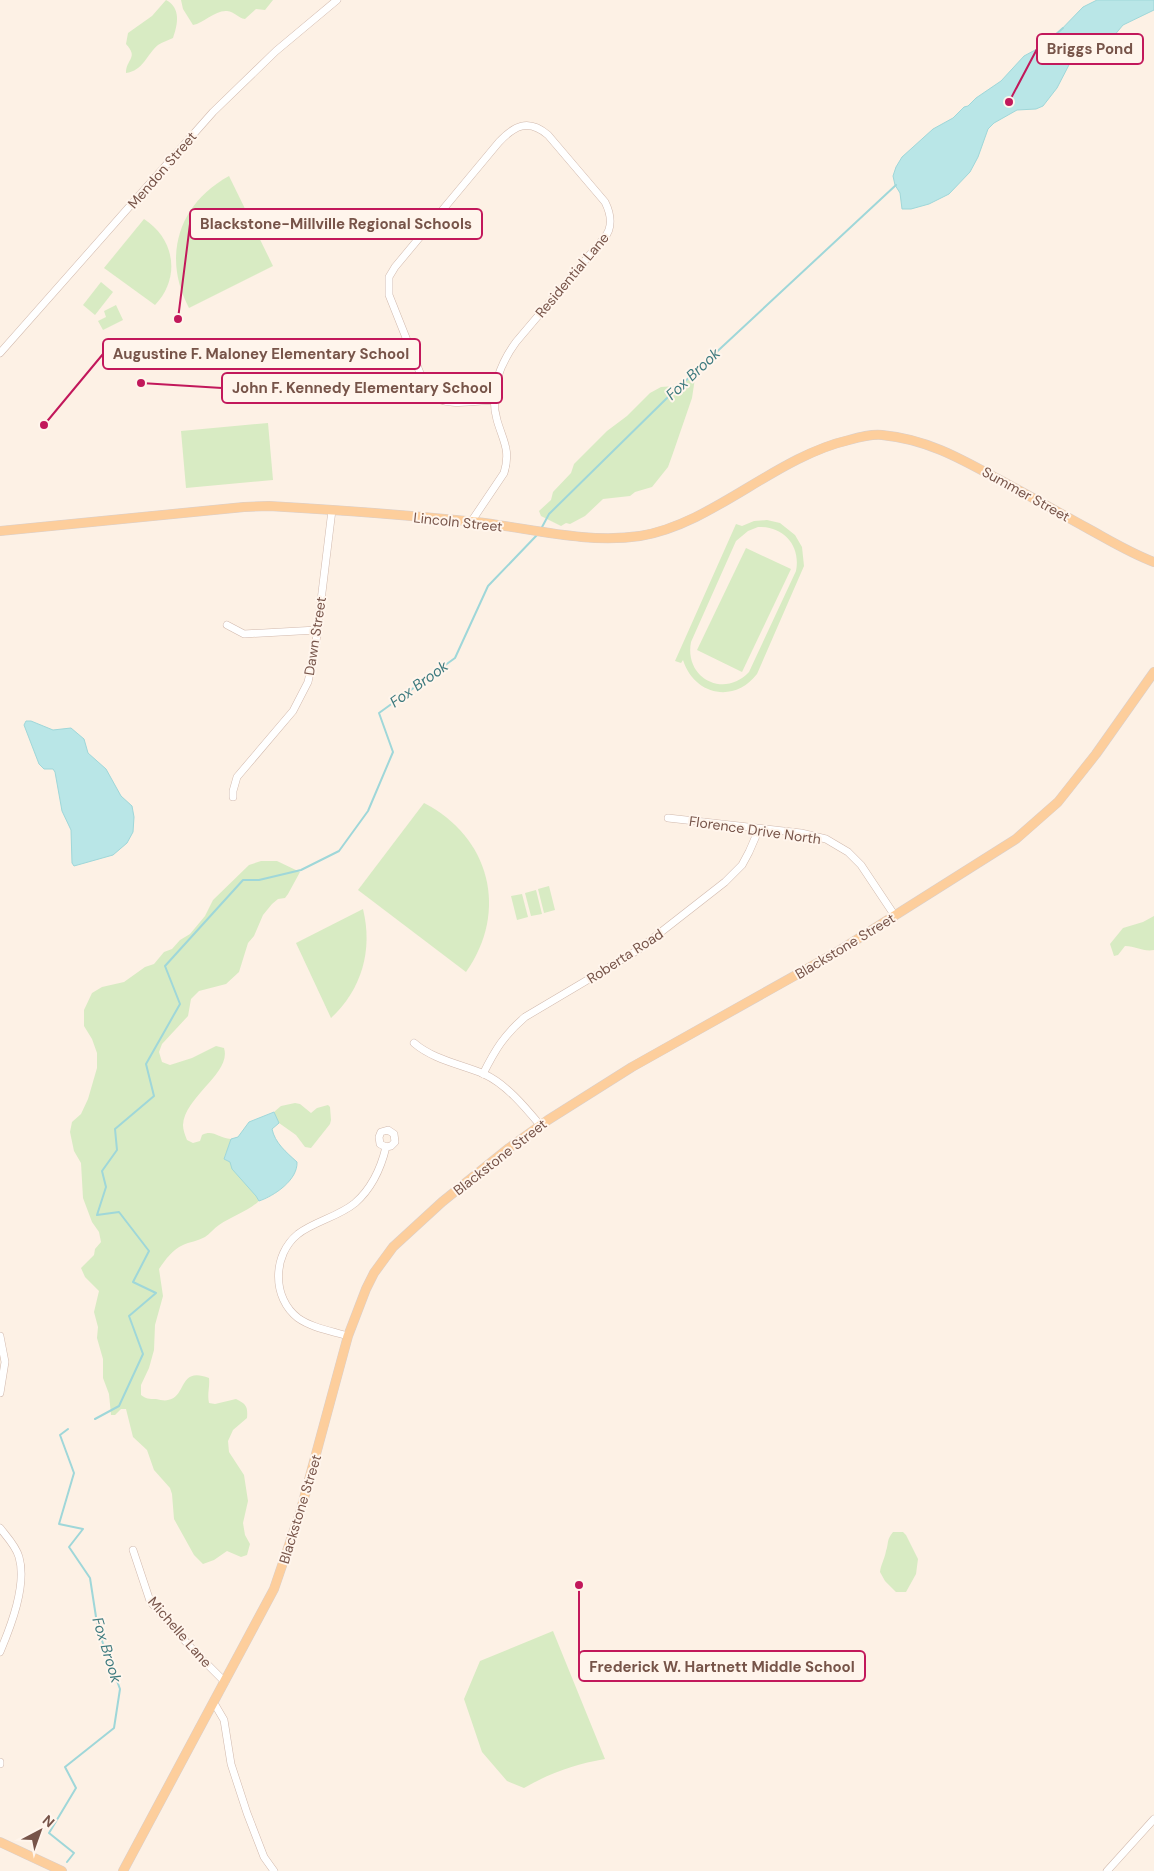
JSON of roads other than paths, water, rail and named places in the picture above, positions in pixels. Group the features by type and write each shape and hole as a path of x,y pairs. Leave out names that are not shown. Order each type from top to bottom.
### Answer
{"main road":[{"name":"Lincoln Street","path":"0,531 269,506 470,522 599,539 626,537 658,532 707,510 777,470 824,448 871,435 894,437"},
{"name":"Summer Street","path":"894,437 913,440 940,448 1120,547 1154,562"},
{"name":"Blackstone Street","path":"123,1871 266,1606 280,1574 302,1504 348,1336 366,1289 375,1272 393,1247 442,1202 509,1148 540,1126 611,1080 837,952 1016,839 1047,814 1058,802 1154,672"},
{"path":"0,1842 62,1871"}],"street":[{"name":"Mendon Street","path":"0,353 218,107 276,51 337,0"},
{"name":"Residential Lane","path":"470,522 504,473 507,464 507,447 496,418 495,400 497,378 505,357 610,230 609,212 605,202 548,135 534,126 518,127 507,134 395,267 389,277 388,288 391,304 428,393 441,400 495,400"},
{"name":"Dawn Street","path":"233,797 237,777 286,720 304,692 313,660 318,630 332,510"},
{"path":"227,625 244,634 318,630"},
{"name":"Florence Drive North","path":"668,818 809,834 834,842 861,865 895,916"},
{"name":"Roberta Road","path":"483,1074 498,1044 525,1017 638,950 725,882 742,865 759,829"},
{"path":"414,1043 429,1054 483,1074 509,1092 540,1126"},
{"path":"348,1336 310,1324 298,1317 287,1306 281,1292 278,1280 279,1268 289,1243 302,1232 346,1210 356,1202 374,1179 386,1147"},
{"path":"0,1336 5,1362 0,1393"},
{"path":"0,1528 19,1558 21,1578 13,1615 0,1652"},
{"name":"Michelle Lane","path":"133,1550 150,1601 193,1650 225,1682"},
{"path":"214,1703 224,1720 231,1764 247,1813 264,1857 274,1871"},
{"path":"1107,1871 1154,1819"}],"water":[{"path":"1097,0 1154,0 1154,10 1123,25 1103,49 1080,56 1071,61 1057,88 1043,106 1036,109 1017,110 994,123 988,129 978,157 970,172 949,194 929,204 911,209 902,209 900,193 895,185 893,176 902,157 933,129 953,118 964,107 1001,81 1024,56 1054,37 1083,7"},
{"path":"26,721 31,721 53,730 71,728 84,739 88,753 106,769 121,796 132,806 134,817 133,832 127,843 113,855 74,866 72,863 71,830 62,811 55,772 53,769 44,769 39,764 24,725"},
{"path":"274,1112 279,1123 272,1129 273,1134 282,1147 297,1162 296,1169 294,1175 284,1186 259,1201 232,1169 230,1162 224,1159 231,1139 238,1137 249,1122"}],"waterway":[{"name":"Fox Brook","path":"1046,43 1063,28"},
{"name":"Fox Brook","path":"541,529 549,514 666,399 896,185"},
{"name":"Fox Brook","path":"95,1419 119,1406 143,1354 129,1316 156,1293 133,1282 149,1251 119,1212 97,1215 106,1187 102,1171 117,1150 115,1129 154,1096 146,1064 180,1004 165,966 243,880 259,880 301,870 339,851 368,811 393,752 379,713 455,658 488,586 537,535"},
{"name":"Fox Brook","path":"67,1862 74,1853 49,1833 76,1788 65,1767 114,1728 120,1689 98,1630 90,1578 69,1547 83,1529 59,1524 74,1473 60,1435 68,1429"}],"place":[{"name":"Briggs Pond","path":"1009,102"},
{"name":"Blackstone-Millville Regional Schools","path":"178,319"},
{"name":"John F. Kennedy Elementary School","path":"141,383"},
{"name":"Augustine F. Maloney Elementary School","path":"44,425"},
{"name":"Frederick W. Hartnett Middle School","path":"579,1585"}]}
